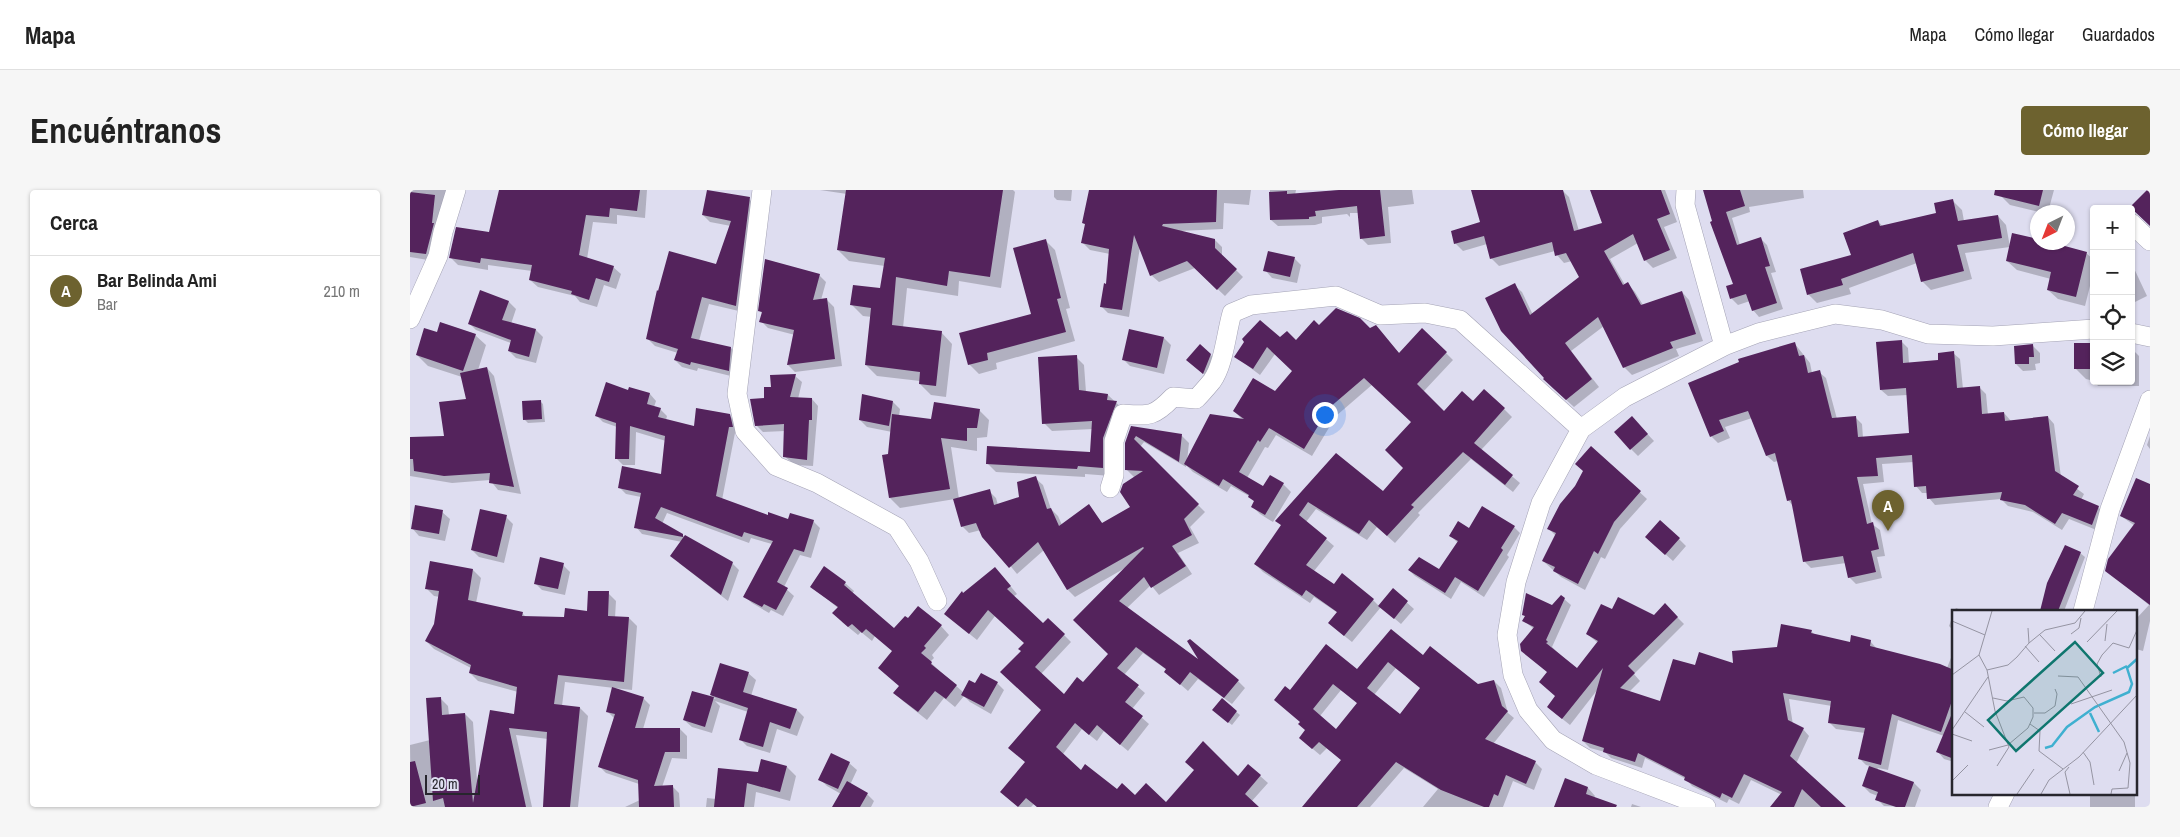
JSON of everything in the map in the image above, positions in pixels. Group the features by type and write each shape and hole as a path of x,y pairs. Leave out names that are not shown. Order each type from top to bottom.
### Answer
{"street":[{"path":"410,319 438,256 456,190"},
{"path":"762,190 737,394 745,431 776,466 817,483 896,527 919,561 936,601"},
{"path":"1686,190 1685,205 1724,346"},
{"path":"2135,227 2150,241"},
{"path":"1110,488 1114,475 1114,441 1123,414 1141,415 1160,412 1173,397 1196,399 1213,380 1232,313 1251,305 1272,302 1336,296 1380,315 1425,313 1460,320 1581,429"},
{"path":"1706,807 1596,766 1553,740 1528,710 1512,675 1507,635 1516,582 1541,502 1581,429 1625,397 1724,346 1758,333 1835,314 1882,320 1928,334 1993,336 2090,329"},
{"path":"2135,334 2150,337"},
{"path":"2083,610 2110,509 2150,400"},
{"path":"1998,807 2004,794"}],"building":[{"path":"499,190 640,190 637,211 610,208 609,217 586,215 579,255 614,266 609,282 596,278 589,300 571,294 572,291 529,280 532,265 481,258 480,263 449,258 456,227 489,232"},
{"path":"707,190 750,197 736,306 702,297 691,338 731,347 729,371 691,362 690,365 674,360 678,349 646,339 657,290 669,251 716,264 731,221 702,215"},
{"path":"846,190 1003,190 990,277 949,271 947,286 896,277 892,325 942,331 936,386 919,384 920,372 865,365 871,308 850,305 853,285 880,288 885,258 837,250"},
{"path":"1089,190 1217,190 1216,222 1163,224 1162,226 1215,239 1215,248 1237,269 1217,290 1187,261 1150,276 1134,235 1122,310 1100,307 1104,283 1106,284 1109,249 1081,243 1085,224 1082,223"},
{"path":"1339,190 1380,190 1385,236 1360,239 1357,206 1315,211 1316,216 1309,217 1309,219 1270,220 1269,192 1287,191 1287,194"},
{"path":"1471,190 1563,190 1574,231 1602,223 1590,190 1661,190 1670,214 1657,219 1670,250 1644,261 1633,234 1604,251 1623,285 1628,282 1641,305 1682,291 1696,334 1670,342 1673,348 1623,368 1598,317 1565,343 1592,379 1566,400 1543,379 1501,331 1485,298 1515,283 1530,315 1579,277 1566,253 1555,256 1552,242 1490,259 1484,236 1454,244 1451,231 1480,222"},
{"path":"1703,190 1740,190 1745,206 1726,212 1737,245 1761,237 1770,266 1765,267 1777,303 1752,311 1746,294 1730,299 1726,286 1733,284 1710,222 1712,221"},
{"path":"1995,190 2043,190 2039,205 1994,195"},
{"path":"2147,190 2150,190 2150,226 2135,212 2135,205 2132,205"},
{"path":"410,192 435,195 432,223 434,223 426,254 410,252"},
{"path":"1953,199 1958,221 1998,215 2002,238 1957,245 1964,271 1921,282 1913,253 1841,279 1843,285 1807,295 1800,269 1851,255 1843,233 1878,220 1880,226 1936,213 1934,203"},
{"path":"2012,233 2030,237 2030,250 2075,249 2087,252 2076,297 2047,290 2051,272 2006,261"},
{"path":"1046,239 1061,298 1057,299 1066,332 987,353 988,360 968,365 959,333 1031,314 1013,248"},
{"path":"1268,251 1295,257 1290,277 1263,271"},
{"path":"765,259 820,274 813,300 827,298 835,359 787,365 794,330 759,322 762,312 758,311"},
{"path":"480,290 509,301 502,320 536,329 529,357 508,351 511,340 468,324"},
{"path":"1336,308 1360,318 1370,328 1376,325 1399,353 1422,328 1447,352 1417,384 1444,411 1462,391 1473,401 1484,389 1505,408 1474,443 1513,475 1505,485 1463,452 1411,505 1414,507 1387,536 1369,520 1359,534 1308,502 1299,515 1327,538 1306,565 1334,584 1342,573 1374,599 1344,636 1328,623 1337,612 1306,590 1302,596 1254,564 1281,525 1275,521 1336,453 1383,491 1403,468 1385,450 1411,422 1364,378 1329,408 1304,449 1269,428 1260,442 1258,440 1239,472 1263,486 1270,475 1284,483 1265,515 1251,507 1254,501 1248,497 1249,495 1223,479 1219,486 1184,464 1210,414 1244,419 1233,411 1253,378 1275,391 1292,371 1267,347 1253,369 1234,357 1244,342 1242,339 1260,320 1280,337 1287,331 1296,340 1314,320 1319,325"},
{"path":"440,322 476,334 463,371 416,355 424,328 437,332"},
{"path":"1129,329 1164,337 1157,368 1122,360"},
{"path":"1902,340 1903,363 1938,360 1938,353 1954,351 1957,388 1980,386 1982,414 2004,412 2005,421 2048,416 2055,471 2079,486 2073,495 2099,506 2092,525 2062,513 2055,524 2025,505 2000,500 2002,492 1927,499 1926,486 1914,487 1912,455 1876,458 1878,476 1857,477 1867,524 1873,522 1879,549 1871,551 1876,572 1848,578 1843,556 1803,562 1791,500 1787,501 1775,453 1766,456 1748,411 1719,420 1724,431 1710,437 1688,383 1739,362 1738,359 1795,342 1799,356 1804,355 1808,373 1820,370 1832,418 1856,416 1858,437 1909,433 1906,388 1880,390 1876,342"},
{"path":"2074,343 2090,343 2090,369 2074,369"},
{"path":"1200,344 1211,354 1203,374 1186,360"},
{"path":"2033,344 2034,357 2029,357 2029,364 2015,364 2014,346"},
{"path":"1077,355 1079,390 1108,394 1107,400 1117,401 1103,438 1103,468 1078,466 1077,469 986,464 987,446 1090,452 1092,421 1042,424 1038,357"},
{"path":"487,367 514,487 489,483 490,473 444,476 414,471 413,459 410,459 410,437 444,436 439,402 466,399 460,373"},
{"path":"796,374 790,397 812,398 812,420 809,420 807,460 783,457 784,424 755,426 750,399 764,398 764,387 771,387 770,375"},
{"path":"606,382 628,390 629,387 650,393 647,404 661,408 658,417 694,426 696,408 730,414 733,427 729,427 716,496 768,515 768,512 788,519 790,513 814,520 804,552 794,549 777,582 788,588 776,610 764,604 762,607 743,597 773,541 744,532 742,537 661,507 655,518 683,534 683,537 634,528 641,493 618,488 622,466 661,474 665,436 630,426 629,459 615,459 616,423 595,416"},
{"path":"862,394 893,401 889,426 859,420"},
{"path":"541,400 542,419 523,420 522,401"},
{"path":"934,402 980,409 977,428 967,428 967,441 941,438 950,489 889,498 882,455 888,454 892,414 931,419"},
{"path":"1632,416 1648,434 1630,450 1614,432"},
{"path":"1131,426 1182,434 1179,462 1136,436 1134,439 1199,504 1184,519 1192,535 1172,546 1186,566 1151,588 1144,577 1119,601 1198,659 1187,641 1190,639 1239,680 1224,698 1190,672 1180,685 1164,672 1166,669 1136,647 1117,668 1139,685 1125,702 1143,716 1120,745 1097,725 1089,735 1075,723 1056,747 1081,770 1085,764 1117,789 1122,783 1135,795 1146,783 1166,802 1194,770 1185,762 1203,741 1238,776 1248,764 1261,775 1245,794 1259,807 1037,807 1026,798 1018,807 1000,792 1025,762 1008,748 1041,710 1000,672 1021,651 1018,649 1024,643 988,610 969,634 944,614 962,591 963,593 995,567 1011,586 1007,589 1043,623 1048,618 1065,634 1035,667 1064,694 1077,677 1083,682 1108,654 1073,620 1144,548 1067,590 1038,542 1009,568 982,537 976,523 961,527 953,499 990,489 994,505 1019,497 1017,482 1036,476 1047,509 1051,508 1059,526 1089,504 1102,523 1130,507 1120,492 1123,484 1143,471 1125,470 1125,443"},
{"path":"1591,446 1641,491 1614,522 1598,554 1594,551 1578,584 1553,571 1555,567 1542,561 1556,533 1547,529 1560,504 1575,486 1583,471 1575,464"},
{"path":"2136,478 2150,484 2150,605 2105,571 2108,559 2135,523 2120,516"},
{"path":"415,505 443,510 439,534 411,529"},
{"path":"1482,506 1515,526 1478,591 1455,577 1445,593 1408,570 1419,557 1439,569 1458,541 1449,536 1458,521 1469,528"},
{"path":"480,509 507,515 497,557 471,550"},
{"path":"1660,520 1680,538 1665,555 1645,537"},
{"path":"685,535 733,562 721,595 670,556"},
{"path":"2065,545 2081,552 2058,610 2040,610 2047,583"},
{"path":"540,557 564,563 558,589 534,584"},
{"path":"430,561 473,569 468,600 523,612 522,616 564,617 565,608 587,611 588,591 609,591 608,616 629,617 624,682 558,675 554,704 580,707 570,807 543,807 547,732 509,728 526,807 445,807 443,798 433,801 426,698 441,697 442,715 465,713 473,803 490,710 514,714 517,687 469,673 471,665 425,641 434,624 439,591 425,589"},
{"path":"824,566 846,582 844,585 894,628 905,616 908,618 918,606 942,625 924,646 926,648 921,653 932,662 931,664 957,685 946,699 935,691 918,712 893,693 899,686 878,668 892,651 866,629 862,633 852,624 848,627 832,613 838,607 810,587"},
{"path":"1393,588 1408,601 1394,619 1378,606"},
{"path":"1526,593 1552,605 1561,595 1565,598 1546,643 1577,668 1598,641 1586,634 1601,604 1612,609 1618,597 1654,615 1665,603 1678,617 1628,666 1635,673 1620,688 1660,701 1673,659 1695,665 1699,652 1733,663 1732,651 1777,647 1781,624 1812,630 1811,633 1850,642 1851,635 1871,640 1870,646 1940,664 1952,669 1952,701 1941,732 1892,714 1881,765 1858,759 1865,728 1828,723 1831,701 1783,693 1788,720 1804,728 1790,756 1846,807 1821,807 1802,789 1794,807 1770,807 1782,792 1744,774 1732,798 1722,793 1720,798 1684,780 1685,777 1638,753 1635,762 1603,752 1604,748 1582,741 1603,668 1562,719 1547,707 1555,696 1539,682 1547,672 1521,651 1520,644 1534,627 1522,621 1525,616 1522,615"},
{"path":"1391,629 1423,655 1430,646 1478,684 1494,680 1502,706 1508,711 1485,739 1536,761 1526,784 1506,775 1498,796 1494,794 1489,807 1484,807 1441,790 1396,762 1357,807 1302,807 1341,760 1319,742 1312,749 1299,738 1305,730 1298,724 1300,722 1274,700 1285,686 1290,690 1326,644 1357,669","holes":["1388,662 1420,688 1400,714 1367,688","1333,684 1357,703 1336,729 1313,709"]},
{"path":"720,663 749,672 743,692 797,709 790,729 770,722 763,747 739,740 748,708 710,695"},
{"path":"981,673 998,682 984,707 961,695 969,680 975,683"},
{"path":"612,687 644,697 635,728 680,728 680,752 665,752 654,786 673,785 674,807 639,807 638,780 598,767 615,714 606,712"},
{"path":"692,691 714,697 705,727 683,720"},
{"path":"1222,698 1237,711 1228,723 1212,710"},
{"path":"1952,713 1952,758 1936,752"},
{"path":"831,753 850,762 838,789 818,780"},
{"path":"761,759 787,766 780,792 747,783 744,807 714,807 718,768 758,772"},
{"path":"415,761 426,803 410,807 410,762"},
{"path":"1869,766 1914,782 1905,807 1896,807 1875,800 1878,792 1862,786"},
{"path":"1565,778 1588,787 1586,794 1617,805 1616,807 1554,807"},
{"path":"847,781 868,793 860,807 832,807"}],"place":[{"name":"Bar Belinda Ami","path":"1888,531"}]}
